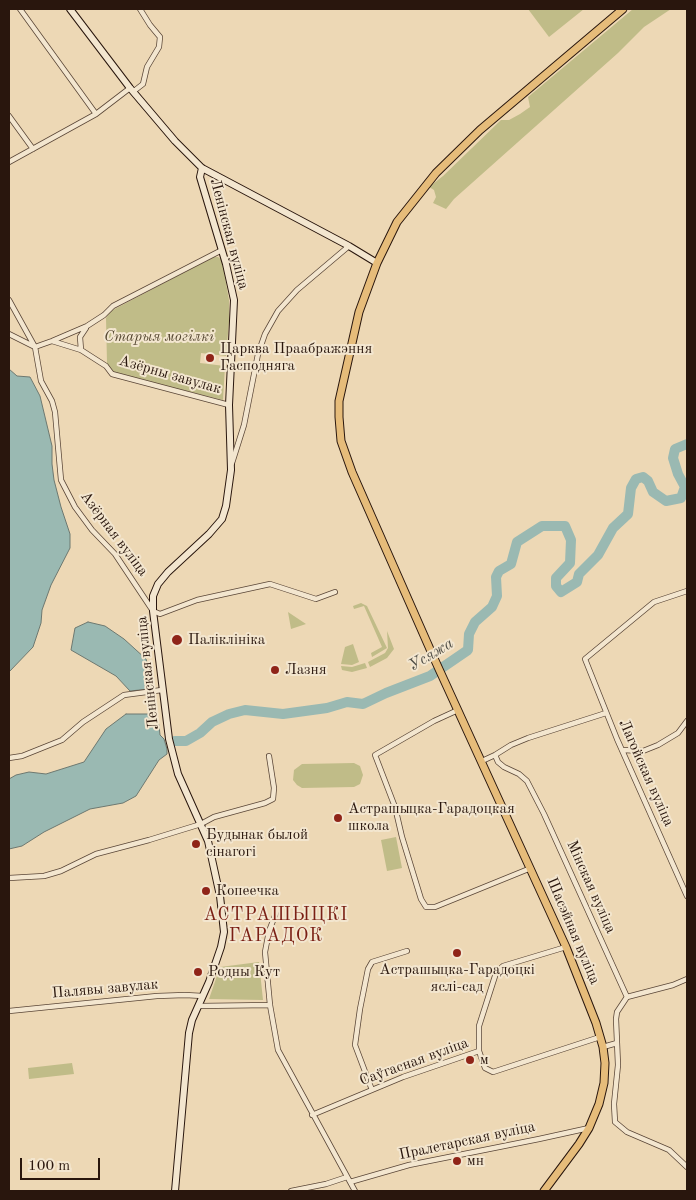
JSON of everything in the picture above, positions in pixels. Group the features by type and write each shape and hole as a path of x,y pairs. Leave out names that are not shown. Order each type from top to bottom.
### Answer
{"main road":[{"name":"Шасэйная вуліца","path":"544,1191 579,1144 589,1128 599,1104 604,1083 603,1047 566,947 433,656 352,472 341,440 339,417 343,382 359,312 378,263 397,222 436,172 500,112 623,9"}],"street":[{"path":"20,9 96,114"},
{"path":"70,9 132,90 180,146 202,168 378,263"},
{"path":"9,162 96,114 143,84 147,67 159,47 160,37 140,9"},
{"path":"9,116 34,149"},
{"name":"Ленінская вуліца","path":"175,1191 189,1033 192,1020 204,996 221,947 224,932 224,920 208,841 178,774 171,749 153,611 153,596 163,578 222,519 226,506 230,470 229,405 234,300 222,250 200,177 202,168"},
{"path":"230,470 244,425 258,354 270,326 278,311 297,290 349,246"},
{"path":"9,334 35,347 52,341 87,326 104,315 113,306 222,250"},
{"name":"Азёрная вуліца","path":"9,300 35,347 41,381 52,401 55,412 61,480 75,507 92,530 115,554 153,611"},
{"path":"81,350 80,338 87,326"},
{"name":"Азёрны завулак","path":"52,341 81,350 106,366 112,374 229,405"},
{"path":"153,611 160,614 197,600 270,584 316,599 335,592"},
{"name":"Лагойская вуліца","path":"687,591 654,602 585,659 606,713 687,896"},
{"path":"9,758 22,756 62,740 83,722 124,695 162,690"},
{"path":"458,710 434,721 375,755 395,807 402,837 421,898 426,907 435,907 531,868"},
{"path":"482,761 496,755 510,745 528,738 606,713"},
{"path":"622,750 643,751 658,746 678,733 687,721"},
{"name":"Мінская вуліца","path":"496,755 498,762 527,781 544,814 627,997"},
{"path":"9,878 44,876 61,871 96,854 201,824 214,817 265,803 272,799 274,788 269,756"},
{"path":"278,908 269,931 266,952 270,1005 278,1050 355,1191"},
{"path":"479,1051 479,1026 496,972 504,966 566,947"},
{"path":"372,1090 355,1045 368,970 372,962 407,951"},
{"path":"687,979 673,986 627,997 617,1012 618,1065 613,1113 615,1122 627,1132 670,1150 687,1167"},
{"name":"Палявы завулак","path":"9,1011 157,996 185,994 204,996"},
{"path":"199,1006 270,1005"},
{"name":"Саўгасная вуліца","path":"312,1115 426,1068 479,1051 485,1068 493,1072 600,1037"},
{"path":"603,1047 618,1043"},
{"name":"Пралетарская вуліца","path":"350,1182 409,1165 589,1128"},
{"path":"291,1191 326,1184 347,1177"}],"green space":[{"path":"528,9 584,9 549,37"},
{"path":"633,9 671,9 644,27 618,53 454,199 446,209 433,203 436,197 434,190 429,187 501,120 509,120 530,107 528,97"},
{"name":"Старыя могілкі","path":"213,257 218,257 222,260 229,300 226,356 201,353 200,363 225,366 223,400 113,373 107,363 106,318 111,311"},
{"path":"361,603 367,606 387,648 372,657 371,653 382,647 364,606 354,609 353,606"},
{"path":"288,612 306,624 291,629"},
{"path":"387,631 394,649 387,658 370,667 368,662 385,653 388,648"},
{"path":"353,644 359,662 352,665 341,664 345,647"},
{"path":"365,663 367,668 352,672 342,670 341,666 352,667"},
{"path":"354,763 360,766 363,775 360,784 354,787 302,788 293,780 294,770 302,764"},
{"path":"396,837 402,868 387,871 381,840"},
{"path":"259,962 263,1000 209,999 220,967"},
{"path":"72,1063 74,1074 29,1079 28,1068"}],"water":[{"path":"9,369 17,376 30,377 40,396 52,446 54,480 70,534 70,548 51,585 42,610 41,623 33,647 9,672"},
{"path":"88,622 105,626 124,639 146,659 150,673 149,689 130,691 116,676 71,650 75,628"},
{"path":"126,714 152,714 159,725 160,735 164,739 167,749 167,754 159,760 136,796 123,803 90,809 44,832 22,846 9,849 9,779 29,772 46,774 84,762 106,729"}],"waterway":[{"name":"Усяжа","path":"175,741 186,741 200,733 212,722 229,714 245,710 283,714 327,708 347,702 363,704 430,676 468,650 469,634 475,622 492,607 497,596 496,577 499,571 511,564 517,542 542,526 565,526 571,540 570,563 556,578 556,586 561,592 577,582 579,574 598,555 613,528 628,514 631,488 636,479 643,477 648,481 653,492 666,501 681,498 685,487 673,458 675,449 687,444"}],"place":[{"name":"Царква Праабражэння Гасподняга","path":"210,358"},
{"name":"Паліклініка","path":"177,640"},
{"name":"Лазня","path":"275,670"},
{"name":"Астрашыцка-Гарадоцкая школа","path":"338,818"},
{"name":"Будынак былой сінагогі","path":"196,844"},
{"name":"Копеечка","path":"206,891"},
{"name":"Астрашыцка-Гарадоцкі яслі-сад","path":"457,953"},
{"name":"Родны Кут","path":"198,972"},
{"name":"м","path":"470,1060"},
{"name":"мн","path":"457,1161"}],"district":[{"name":"АСТРАШЫЦКІ ГАРАДОК","path":"276,925"}]}
